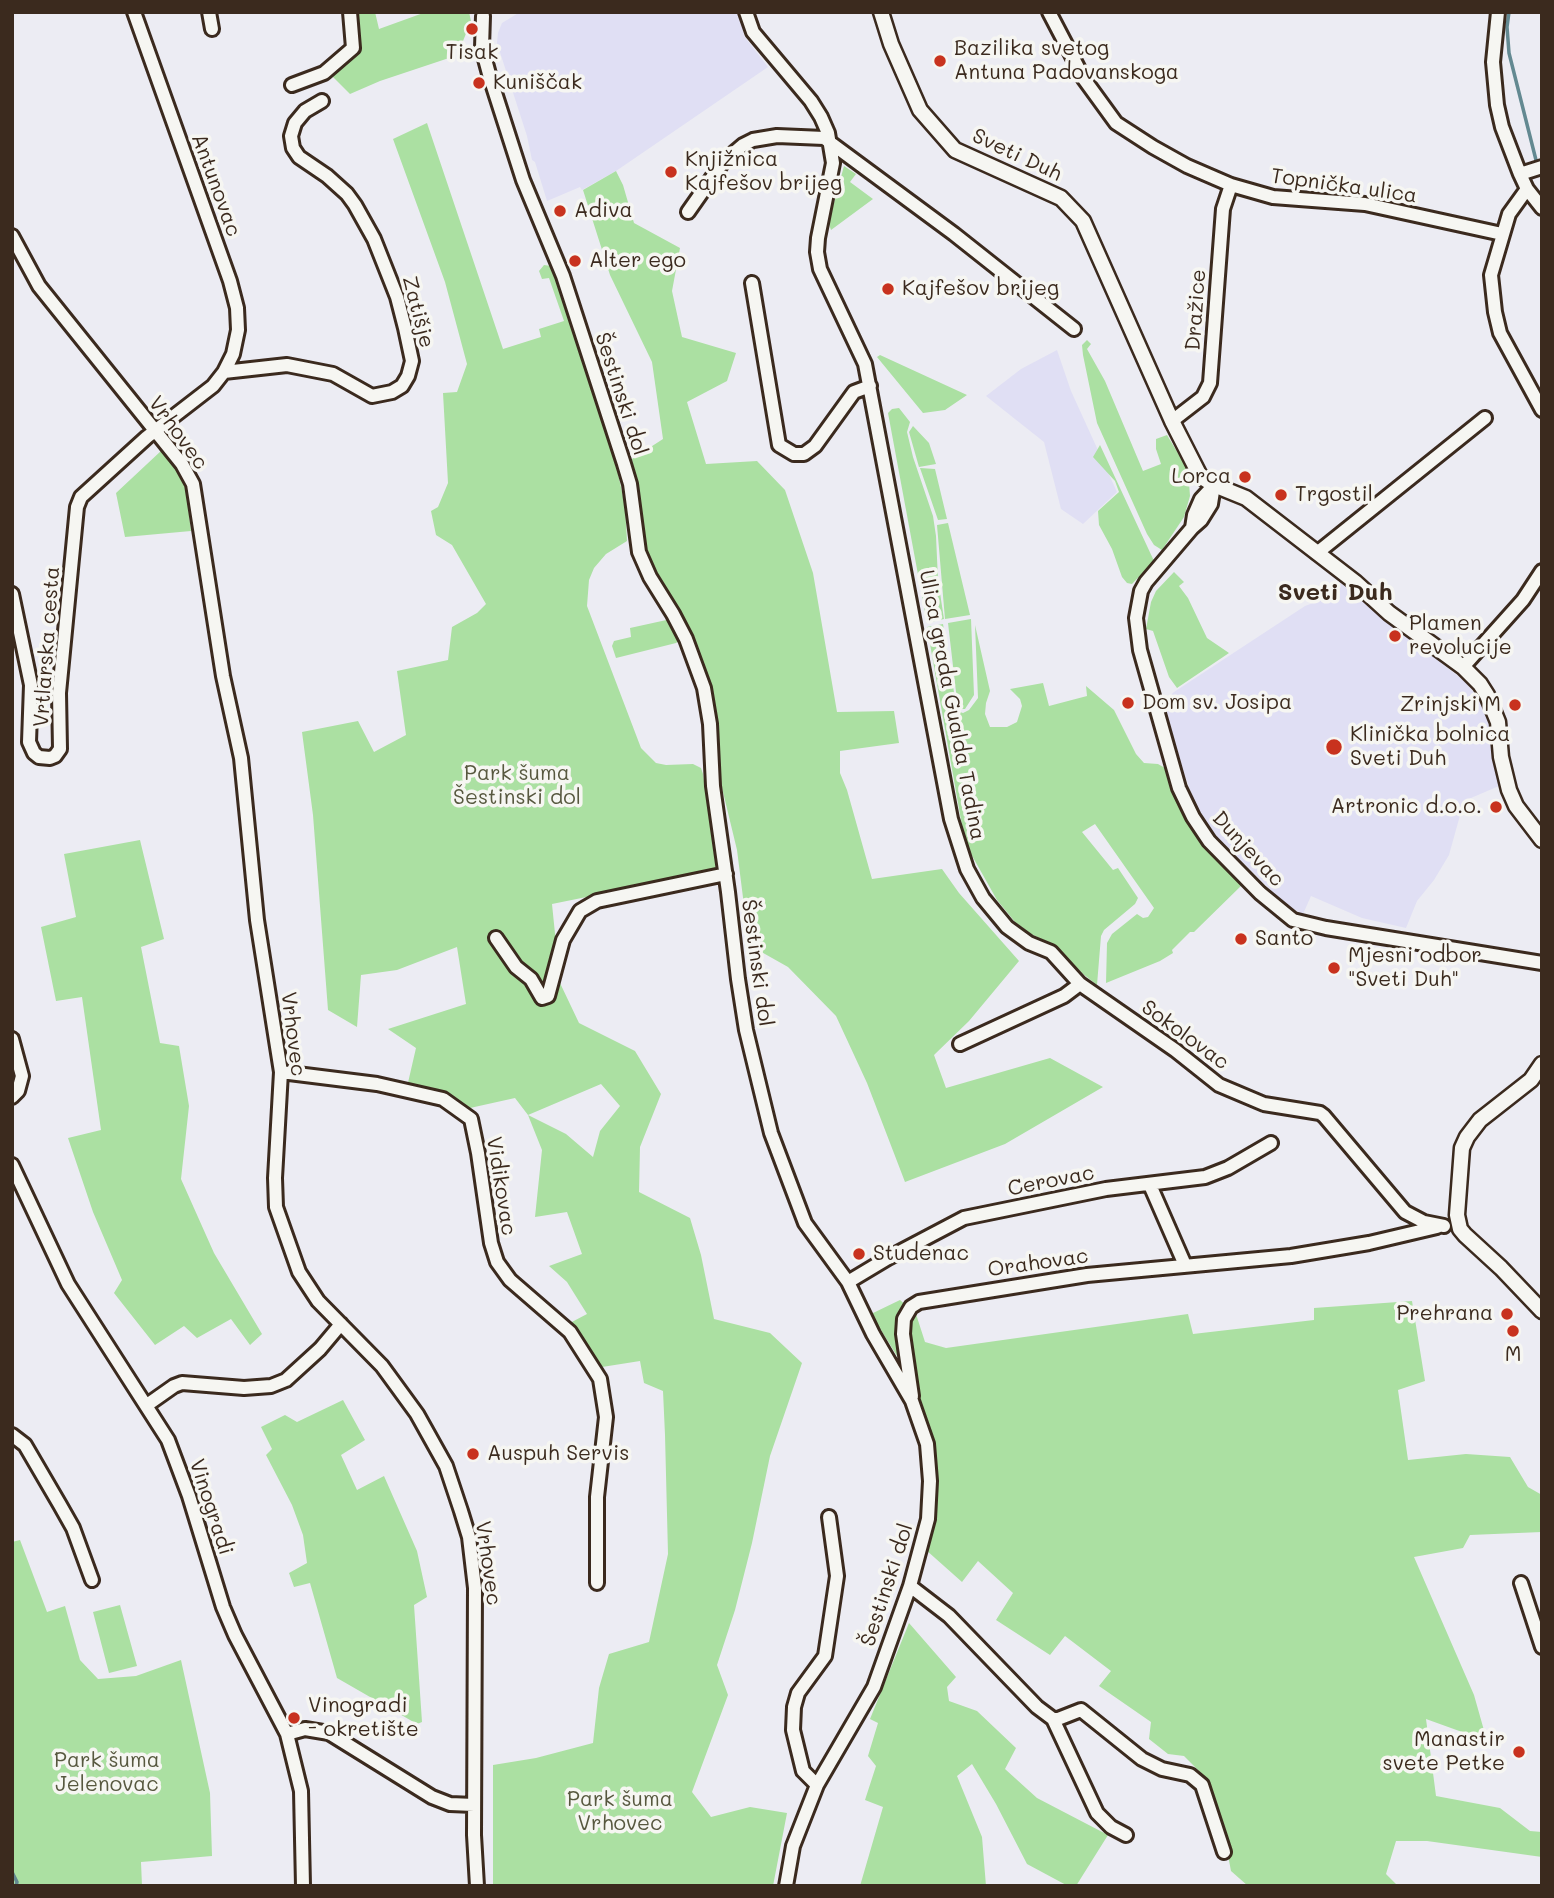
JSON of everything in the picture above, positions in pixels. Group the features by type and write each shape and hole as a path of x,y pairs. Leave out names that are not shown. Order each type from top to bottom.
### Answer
{"main road":[{"name":"Sveti Duh","path":"881,12 891,44 920,110 955,150 1061,198 1083,221 1172,421 1189,452 1203,464 1214,485"},
{"path":"1214,485 1246,498 1389,613 1463,667 1487,695 1498,722 1501,757 1509,790 1516,806 1542,840"},
{"path":"1541,1066 1521,1090 1480,1120 1467,1137 1461,1157 1451,1224 1501,1268 1542,1311"}],"street":[{"name":"Antunovac","path":"134,12 235,296 239,320 237,338 233,354 223,372"},
{"path":"209,12 212,29"},
{"path":"292,85 324,73 353,48 350,12"},
{"name":"Ulica grada Gualda Tadina","path":"746,12 760,43 817,109 830,141 833,163 818,238 818,260 827,287 856,341 865,364 951,818 967,869 983,898 999,919 1029,943 1051,952 1080,984"},
{"name":"Topnička ulica","path":"1049,12 1084,79 1116,122 1153,147 1231,185 1273,197 1365,204 1502,234"},
{"path":"1498,12 1493,62 1497,105 1505,136 1520,174 1527,189 1542,208"},
{"name":"Šestinski dol","path":"484,14 482,48 489,74 523,180 563,276 624,464 630,484 639,552 686,639 704,688 710,724 713,786 746,1030 771,1133 805,1223 848,1282 873,1334 912,1401 927,1444 930,1501 924,1538 910,1586 874,1687 817,1785 793,1846 786,1886"},
{"name":"Zatišje","path":"223,372 274,365 299,366 332,374 372,396 392,392 402,386 408,376 412,361 405,328 397,297 374,239 346,194 327,176 299,157 293,148 291,135 295,123 305,111 322,101"},
{"path":"688,212 723,162 753,140 778,136 824,138 990,261 1074,328"},
{"path":"1520,174 1537,168"},
{"name":"Dražice","path":"1172,421 1203,397 1210,383 1223,209 1231,185"},
{"path":"1527,189 1509,214 1491,275 1495,312 1505,344 1542,410"},
{"name":"Vrhovec","path":"12,236 39,286 182,464 193,484 220,663 242,758 256,909 281,1072 276,1207 299,1272 318,1301 382,1366 417,1414 446,1466 469,1537 476,1622 474,1805 477,1886"},
{"path":"752,284 779,445 794,454 804,454 815,446 854,392 870,386"},
{"path":"155,431 212,386 223,372"},
{"path":"1317,553 1485,418"},
{"name":"Vrtlarska cesta","path":"12,594 31,685 29,741 34,753 39,757 50,758 60,749 59,694 77,507 85,491 155,431"},
{"name":"Dunjevac","path":"1214,485 1211,504 1201,520 1146,582 1141,591 1136,618 1140,650 1179,788 1193,817 1209,841 1255,888 1293,920 1326,928 1542,963"},
{"path":"1463,667 1522,600 1542,571"},
{"path":"496,938 516,967 531,979 542,998 548,996 564,940 580,911 597,901 726,874"},
{"path":"960,1044 1064,996 1080,984"},
{"name":"Sokolovac","path":"1080,984 1175,1050 1219,1085 1264,1104 1320,1113 1334,1126 1405,1212 1424,1222 1451,1224"},
{"path":"12,1039 22,1076 18,1091 12,1097"},
{"name":"Vidikovac","path":"281,1072 377,1084 443,1099 471,1119 491,1243 497,1262 510,1280 570,1332 600,1379 606,1417 597,1497 597,1583"},
{"name":"Cerovac","path":"848,1282 964,1218 1106,1189 1205,1177 1228,1168 1271,1143"},
{"name":"Vinogradi","path":"12,1165 68,1284 168,1440 223,1607 288,1734 301,1791 303,1886"},
{"path":"1150,1185 1185,1265"},
{"name":"Orahovac","path":"912,1401 903,1334 904,1319 911,1307 919,1301 1049,1280 1292,1256 1369,1243 1451,1224"},
{"path":"147,1405 182,1382 244,1388 271,1386 286,1380 320,1349 341,1324"},
{"path":"12,1435 25,1445 67,1516 92,1580"},
{"path":"817,1785 803,1771 800,1763 793,1730 794,1707 798,1693 825,1656 837,1576 829,1517"},
{"path":"1521,1583 1542,1647"},
{"path":"910,1586 949,1616 1037,1707 1053,1719 1097,1812 1111,1827 1126,1835"},
{"path":"1053,1719 1081,1710 1142,1759 1162,1769 1190,1775 1202,1785 1224,1852"},
{"path":"288,1734 305,1729 329,1733 432,1797 450,1804 474,1805"}],"shaded area":[{"path":"520,12 739,12 744,36 768,67 616,171 582,190 580,187 547,201 497,43 502,23"},
{"path":"1057,350 1071,391 1117,492 1083,524 1061,509 1044,442 986,396 1021,369"},
{"name":"Klinička bolnica Sveti Duh","path":"1338,581 1464,681 1482,702 1491,732 1493,762 1499,786 1464,801 1449,855 1417,901 1406,928 1362,918 1311,896 1303,914 1287,906 1217,837 1197,809 1163,702 1174,692 1305,606 1316,602"}],"green space":[{"path":"355,12 375,12 379,29 426,12 469,12 471,21 463,41 449,58 350,94 332,76 359,50 361,38"},
{"path":"427,123 503,349 541,337 539,329 564,321 549,278 542,279 539,271 544,265 551,266 616,464 625,506 627,541 606,554 594,568 589,580 587,606 641,748 656,763 693,764 701,768 703,774 716,868 690,876 552,904 560,983 579,1023 635,1051 661,1094 640,1147 639,1192 690,1218 701,1255 714,1319 770,1333 802,1363 770,1456 752,1543 735,1610 717,1665 728,1695 692,1792 711,1817 750,1807 787,1813 773,1886 493,1886 493,1765 536,1758 593,1743 599,1688 609,1654 649,1642 668,1554 663,1391 644,1383 640,1361 602,1367 568,1324 587,1314 567,1282 549,1266 582,1254 567,1212 535,1217 542,1150 528,1115 515,1098 470,1108 446,1093 407,1087 416,1048 388,1029 466,1004 457,947 397,970 361,975 357,1027 328,1010 313,815 302,732 358,721 374,752 406,735 397,671 448,660 452,627 477,613 486,604 452,545 436,535 431,511 438,507 448,483 443,393 457,392 467,364 445,282 393,139","holes":["601,1084 620,1106 600,1131 593,1157 566,1134 528,1115"]},
{"path":"844,166 856,174 850,182 873,199 831,230 829,224"},
{"path":"616,171 634,223 680,248 672,291 682,337 736,353 727,381 687,402 706,464 757,461 785,490 813,573 837,712 894,711 899,743 840,751 840,773 872,879 942,869 959,893 1019,961 969,1021 934,1055 946,1088 1050,1058 1103,1087 1005,1144 905,1182 867,1083 836,1016 788,967 749,945 737,850 716,763 711,692 687,629 650,564 643,538 645,536 632,459 663,439 652,362 610,275 583,190"},
{"path":"1087,340 1091,344 1087,349 1105,381 1143,471 1161,464 1156,439 1167,435 1188,470 1190,496 1184,517 1162,550 1154,545 1147,534 1097,423 1083,355 1082,345"},
{"path":"880,355 967,395 945,410 923,413 877,357"},
{"path":"899,408 910,422 907,432 933,516 936,536 938,580 944,619 927,623 888,413"},
{"path":"913,426 929,443 936,464 919,467 909,432"},
{"path":"1100,445 1154,561 1132,584 1122,577 1112,549 1099,525 1098,511 1119,492 1115,481 1093,457"},
{"path":"162,450 178,470 186,489 191,531 125,537 116,493"},
{"path":"920,468 935,469 947,519 938,520"},
{"path":"948,523 970,615 945,619 937,525"},
{"path":"1174,572 1184,582 1179,586 1188,598 1207,638 1229,653 1177,688 1169,677 1153,631 1146,629 1156,591"},
{"path":"671,619 681,639 676,643 616,658 612,646 614,641 631,637 630,628"},
{"path":"971,619 974,695 965,709 958,709 948,623"},
{"path":"943,624 957,711 963,713 969,710 978,698 975,625 990,691 985,714 990,727 1007,727 1017,722 1022,706 1020,699 1010,689 1043,683 1049,706 1087,696 1086,686 1114,710 1136,754 1144,763 1158,764 1165,768 1182,812 1193,831 1243,884 1194,932 1190,932 1172,950 1173,953 1106,983 1107,943 1112,934 1137,914 1143,918 1148,917 1154,908 1095,824 1082,832 1113,870 1118,868 1138,898 1101,936 1097,985 1054,945 1031,934 1015,922 997,900 966,845 961,820 927,627"},
{"path":"140,840 164,939 141,947 160,1043 179,1046 189,1106 181,1179 214,1253 262,1334 250,1345 231,1319 197,1338 184,1326 155,1345 114,1293 122,1280 93,1212 68,1138 101,1130 82,997 56,1001 41,927 76,917 64,854"},
{"path":"900,1300 916,1314 925,1342 946,1348 1188,1314 1193,1334 1314,1320 1314,1308 1412,1301 1425,1381 1398,1390 1408,1460 1466,1454 1510,1457 1528,1487 1542,1495 1542,1532 1470,1535 1463,1548 1414,1557 1474,1695 1487,1741 1426,1719 1436,1796 1500,1808 1530,1831 1542,1832 1542,1857 1427,1841 1396,1841 1386,1874 1398,1886 1248,1886 1231,1871 1221,1819 1204,1776 1184,1756 1168,1754 1149,1739 1151,1722 1099,1686 1111,1671 1065,1636 1050,1655 996,1620 1013,1593 978,1561 962,1582 926,1550 936,1520 936,1461 921,1402 902,1364 871,1314"},
{"path":"343,1400 365,1440 341,1455 357,1490 384,1476 417,1551 427,1597 414,1605 422,1722 417,1724 337,1678 310,1583 294,1587 289,1573 307,1563 303,1535 292,1505 266,1455 272,1449 261,1427 285,1415 297,1422"},
{"name":"Park šuma Jelenovac","path":"20,1540 47,1612 65,1606 80,1660 98,1679 136,1676 181,1660 210,1793 212,1856 141,1862 142,1886 12,1886 12,1542"},
{"path":"120,1605 137,1666 109,1673 93,1612"},
{"path":"909,1623 956,1677 947,1687 949,1701 977,1711 1016,1748 1005,1769 1037,1798 1108,1835 1076,1886 1068,1886 1027,1864 972,1764 957,1776 982,1837 986,1886 860,1886 883,1807 865,1800 876,1766 868,1756 878,1723 870,1719"}],"waterway":[{"path":"1509,12 1509,53 1537,164"},
{"path":"12,1872 16,1886"}],"place":[{"name":"Tisak","path":"472,29"},
{"name":"Bazilika svetog Antuna Padovanskoga","path":"940,61"},
{"name":"Kuniščak","path":"479,83"},
{"name":"Knjižnica Kajfešov brijeg","path":"671,172"},
{"name":"Adiva","path":"560,211"},
{"name":"Alter ego","path":"575,261"},
{"name":"Kajfešov brijeg","path":"888,289"},
{"name":"Lorca","path":"1245,477"},
{"name":"Trgostil","path":"1281,495"},
{"name":"Plamen revolucije","path":"1395,636"},
{"name":"Dom sv. Josipa","path":"1128,703"},
{"name":"Zrinjski M","path":"1515,705"},
{"name":"Klinička bolnica Sveti Duh","path":"1334,747"},
{"name":"Artronic d.o.o.","path":"1496,807"},
{"name":"Santo","path":"1241,939"},
{"name":"Mjesni odbor \"Sveti Duh\"","path":"1334,968"},
{"name":"Studenac","path":"859,1254"},
{"name":"Prehrana","path":"1507,1314"},
{"name":"M","path":"1513,1331"},
{"name":"Auspuh Servis","path":"473,1454"},
{"name":"Vinogradi - okretište","path":"294,1718"},
{"name":"Manastir svete Petke","path":"1519,1752"}],"district":[{"name":"Sveti Duh","path":"1335,593"}],"park label":[{"name":"Park šuma Šestinski dol","path":"517,786"},
{"name":"Park šuma Vrhovec","path":"620,1812"}]}
